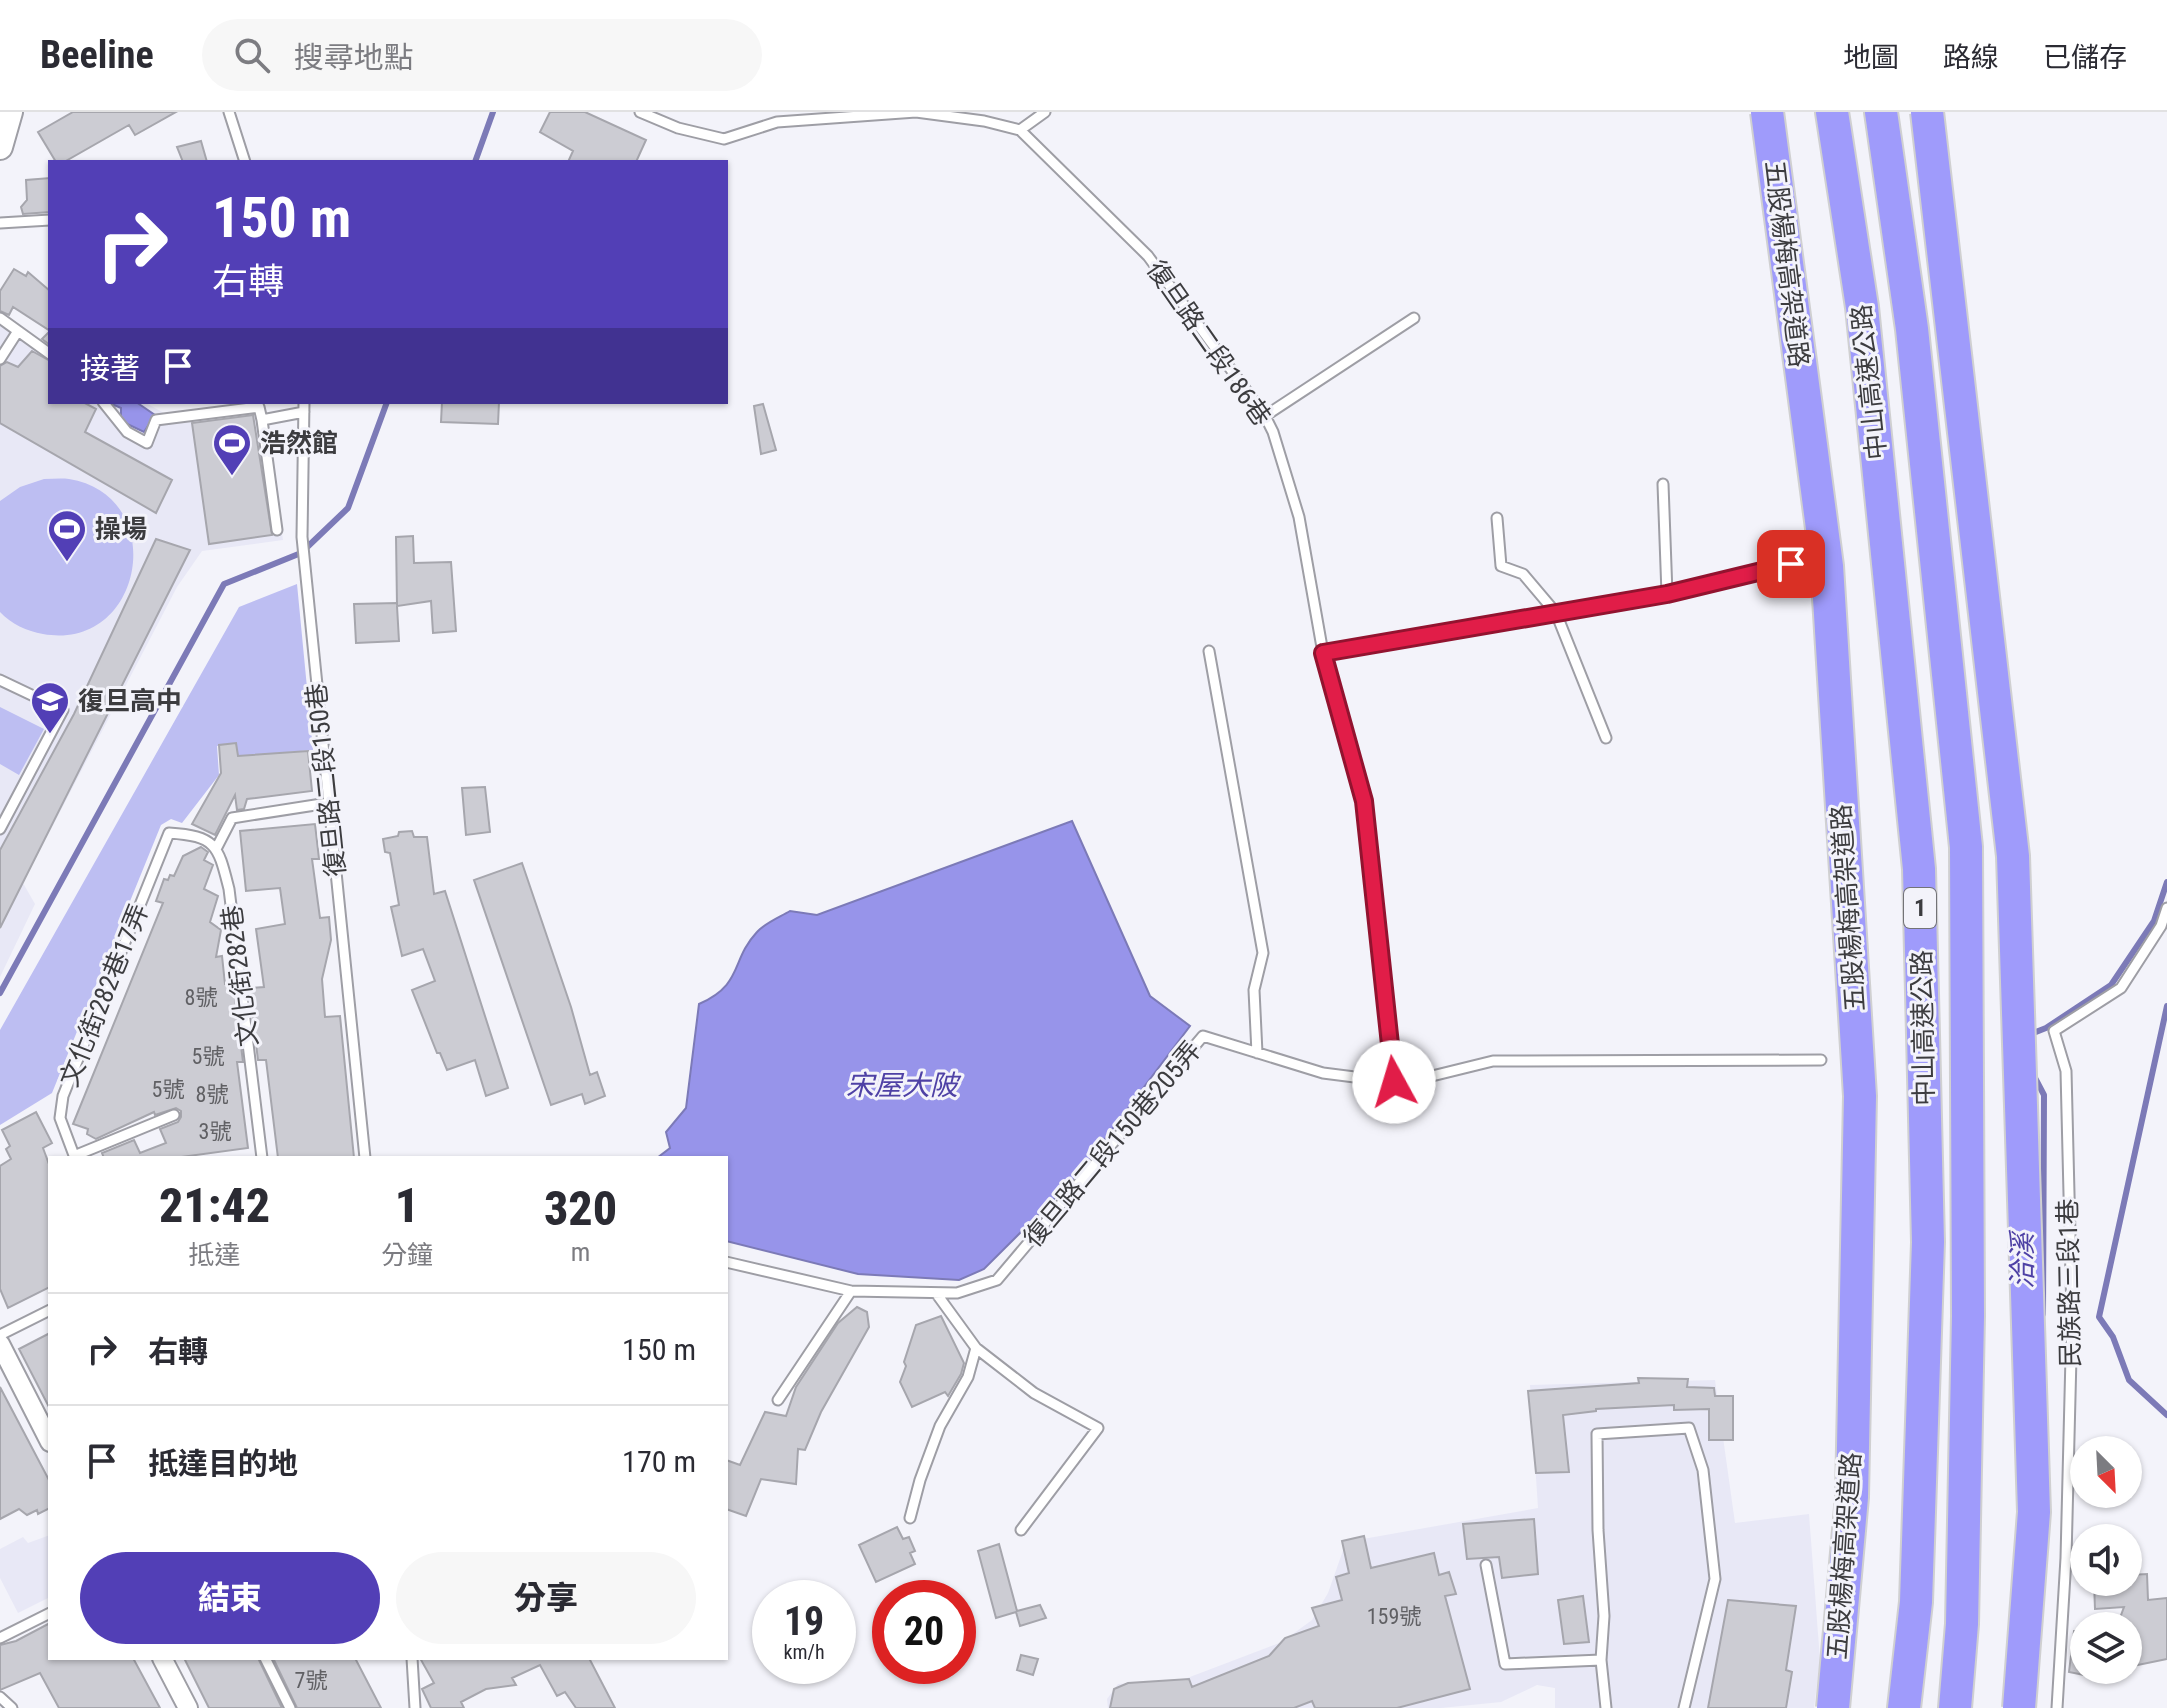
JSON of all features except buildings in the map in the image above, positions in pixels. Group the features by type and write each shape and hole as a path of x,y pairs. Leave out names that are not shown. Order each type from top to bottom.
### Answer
{"highway":[{"name":"五股楊梅高架道路","path":"1767,112 1827,566 1860,1096 1852,1497 1833,1708"},
{"name":"中山高速公路","path":"1832,112 1862,307 1919,869 1928,1242 1916,1602 1904,1708"},
{"name":"中山高速公路","path":"1881,112 1912,329 1966,847 1968,1316 1962,1624 1955,1708"},
{"path":"1927,112 2013,856 2034,1512 2019,1708"}],"street":[{"path":"0,147 10,112"},
{"path":"0,1344 48,1438"},
{"path":"163,1660 188,1708"}],"lane":[{"path":"229,112 244,160"},
{"path":"640,112 678,128 724,139 777,122 816,116 916,112 984,121 1020,130 1045,112"},
{"name":"復旦路二段186巷","path":"1020,130 1148,256 1265,416 1273,432 1299,517 1323,653 1364,801 1394,1082"},
{"path":"0,223 48,220"},
{"path":"0,318 48,353"},
{"path":"1265,416 1414,318"},
{"path":"0,359 18,331"},
{"path":"105,404 127,432 147,443 156,420 259,407 277,530"},
{"path":"262,420 304,407"},
{"name":"復旦路二段150巷","path":"304,407 304,562 365,1156"},
{"path":"1663,484 1667,594"},
{"path":"1497,518 1501,566 1523,574 1556,613 1606,738"},
{"path":"1323,653 1667,594 1791,564"},
{"path":"1209,651 1263,953 1254,990 1257,1053"},
{"path":"0,680 63,710 0,829"},
{"path":"216,849 232,818 328,803"},
{"name":"文化街282巷17弄","path":"75,1156 60,1118 63,1096 169,833 197,835 216,849"},
{"name":"文化街282巷","path":"216,849 220,852 229,889 262,1156"},
{"name":"民族路三段1巷","path":"2057,1708 2066,1558 2072,1316 2066,1071 2054,1031 2121,988 2161,926 2167,908"},
{"name":"復旦路二段150巷205弄","path":"728,1262 851,1291 957,1293 997,1280 1203,1036 1323,1073 1394,1082 1493,1061 1821,1060"},
{"path":"77,1156 174,1115"},
{"path":"778,1400 851,1291"},
{"path":"936,1293 976,1348 1034,1393 1098,1428 1021,1530"},
{"path":"0,1335 48,1311"},
{"path":"910,1518 940,1426 968,1377 976,1348"},
{"path":"1606,1708 1601,1660 1604,1616 1598,1530 1597,1434 1689,1428 1703,1470 1715,1579 1684,1708"},
{"path":"1486,1565 1505,1664 1601,1660"},
{"path":"0,1638 48,1614"},
{"path":"266,1660 290,1708"},
{"path":"412,1660 415,1708"},
{"path":"0,1697 12,1708"}],"shaded area":[{"name":"復旦高中","path":"0,312 48,346 48,404 148,404 164,413 262,404 283,540 202,551 177,587 23,883 35,904 0,977"},
{"name":"操場","path":"44,479 69,479 101,491 122,512 132,540 132,569 123,597 104,620 78,633 37,633 14,623 0,612 0,501 20,487"},
{"path":"297,584 313,750 238,756 236,744 217,746 219,775 182,823 171,819 161,825 52,1093 0,1125 0,1030 239,607"},
{"path":"0,707 44,729 19,775 0,764"},
{"path":"1715,1380 1735,1523 1809,1514 1820,1660 1814,1708 1555,1708 1555,1688 1537,1685 1501,1702 1441,1708 1108,1708 1107,1699 1118,1684 1182,1680 1282,1642 1312,1620 1328,1593 1346,1542 1538,1508 1530,1385"},
{"path":"48,1536 48,1598 18,1613 0,1578 0,1549 23,1537 28,1543"}],"water":[{"path":"112,404 139,404 155,415 144,432 121,421 121,408"},
{"name":"宋屋大陂","path":"1072,821 1150,996 1190,1026 1076,1177 984,1269 959,1280 858,1274 728,1242 728,1156 660,1156 670,1148 666,1132 686,1108 699,1004 730,980 749,943 768,923 790,911 817,915"}],"waterway":[{"path":"476,160 493,112"},
{"path":"0,993 224,584 301,553 348,508 386,404"},
{"name":"洽溪","path":"2028,1035 2046,1028 2111,985 2154,921 2167,882"},
{"name":"洽溪","path":"2167,1006 2099,1317 2113,1337 2129,1380 2167,1415"},
{"name":"洽溪","path":"2034,1076 2044,1095 2043,1314"}],"place":[{"name":"浩然館","path":"232,477"},
{"name":"操場","path":"67,563"},
{"name":"復旦高中","path":"50,735"}],"route":[{"path":"1394,1082 1364,801 1323,653 1667,594 1791,564"}]}
